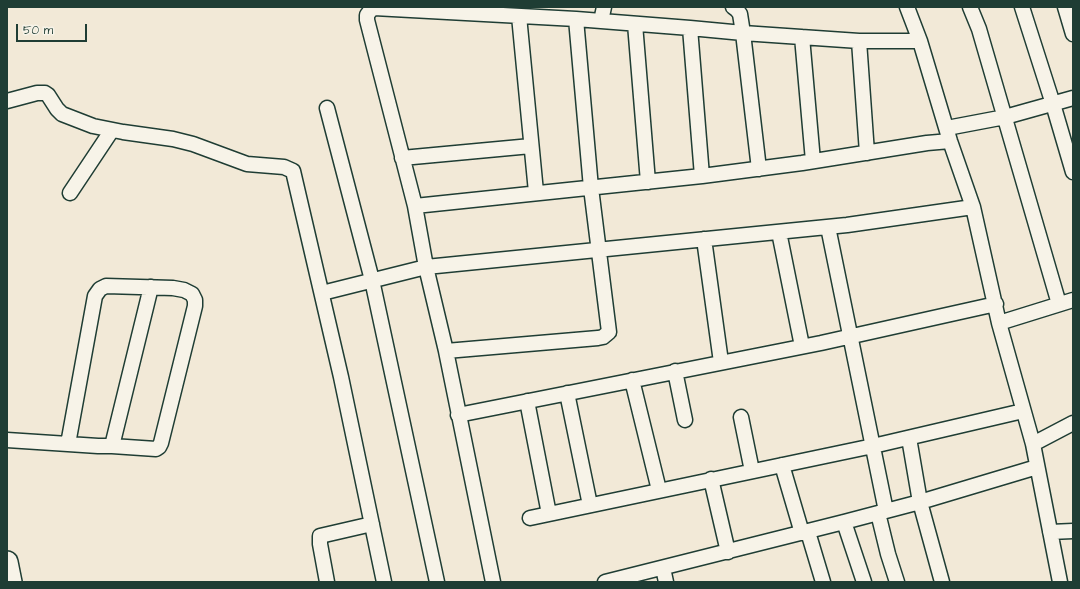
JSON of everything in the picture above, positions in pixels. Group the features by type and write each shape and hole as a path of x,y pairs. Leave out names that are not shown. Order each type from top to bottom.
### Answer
{"highway":[{"path":"7,562 11,582"}],"street":[{"path":"601,22 604,7"},
{"path":"733,7 738,10 740,14 759,169"},
{"path":"907,7 920,41 948,134 973,207 1000,323 1033,444 1060,582"},
{"path":"970,7 979,29 1059,304"},
{"path":"1022,7 1073,172"},
{"path":"1064,7 1073,34"},
{"path":"493,582 446,351 426,266 415,206 367,20 367,15 370,11 374,8 576,19 859,41 920,41"},
{"path":"519,16 536,192"},
{"path":"446,351 598,338 607,335 609,332 591,188 576,19"},
{"path":"635,24 648,182"},
{"path":"690,28 702,176"},
{"path":"802,37 813,161"},
{"path":"859,41 867,153"},
{"path":"7,101 37,93 45,93 62,114 92,126 173,139 193,144 247,164 284,167 294,171 342,377 384,582"},
{"path":"415,206 759,169 928,143 948,134 1073,98"},
{"path":"327,108 372,280 437,582"},
{"path":"70,193 112,130"},
{"path":"402,158 531,146"},
{"path":"322,293 426,266 828,227 973,207"},
{"path":"828,227 852,336 873,446 888,554 897,582"},
{"path":"779,232 802,346"},
{"path":"704,239 721,362"},
{"path":"7,440 68,444 112,446 156,449 162,444 195,306 195,300 192,294 184,290 173,288 106,286 100,289 95,296 68,444"},
{"path":"112,446 151,287"},
{"path":"1000,323 1073,300"},
{"path":"458,415 852,336 996,304"},
{"path":"676,371 685,420"},
{"path":"632,380 659,490"},
{"path":"567,393 590,505"},
{"path":"527,401 549,514"},
{"path":"530,518 873,446 1023,411"},
{"path":"741,417 752,471"},
{"path":"1033,444 1073,423"},
{"path":"909,438 920,502 942,582"},
{"path":"782,465 822,582"},
{"path":"605,582 920,502 1037,467"},
{"path":"711,479 728,552"},
{"path":"844,522 864,582"},
{"path":"327,582 320,544 320,536 372,524"},
{"path":"1050,532 1073,531"},
{"path":"663,568 666,582"}]}
